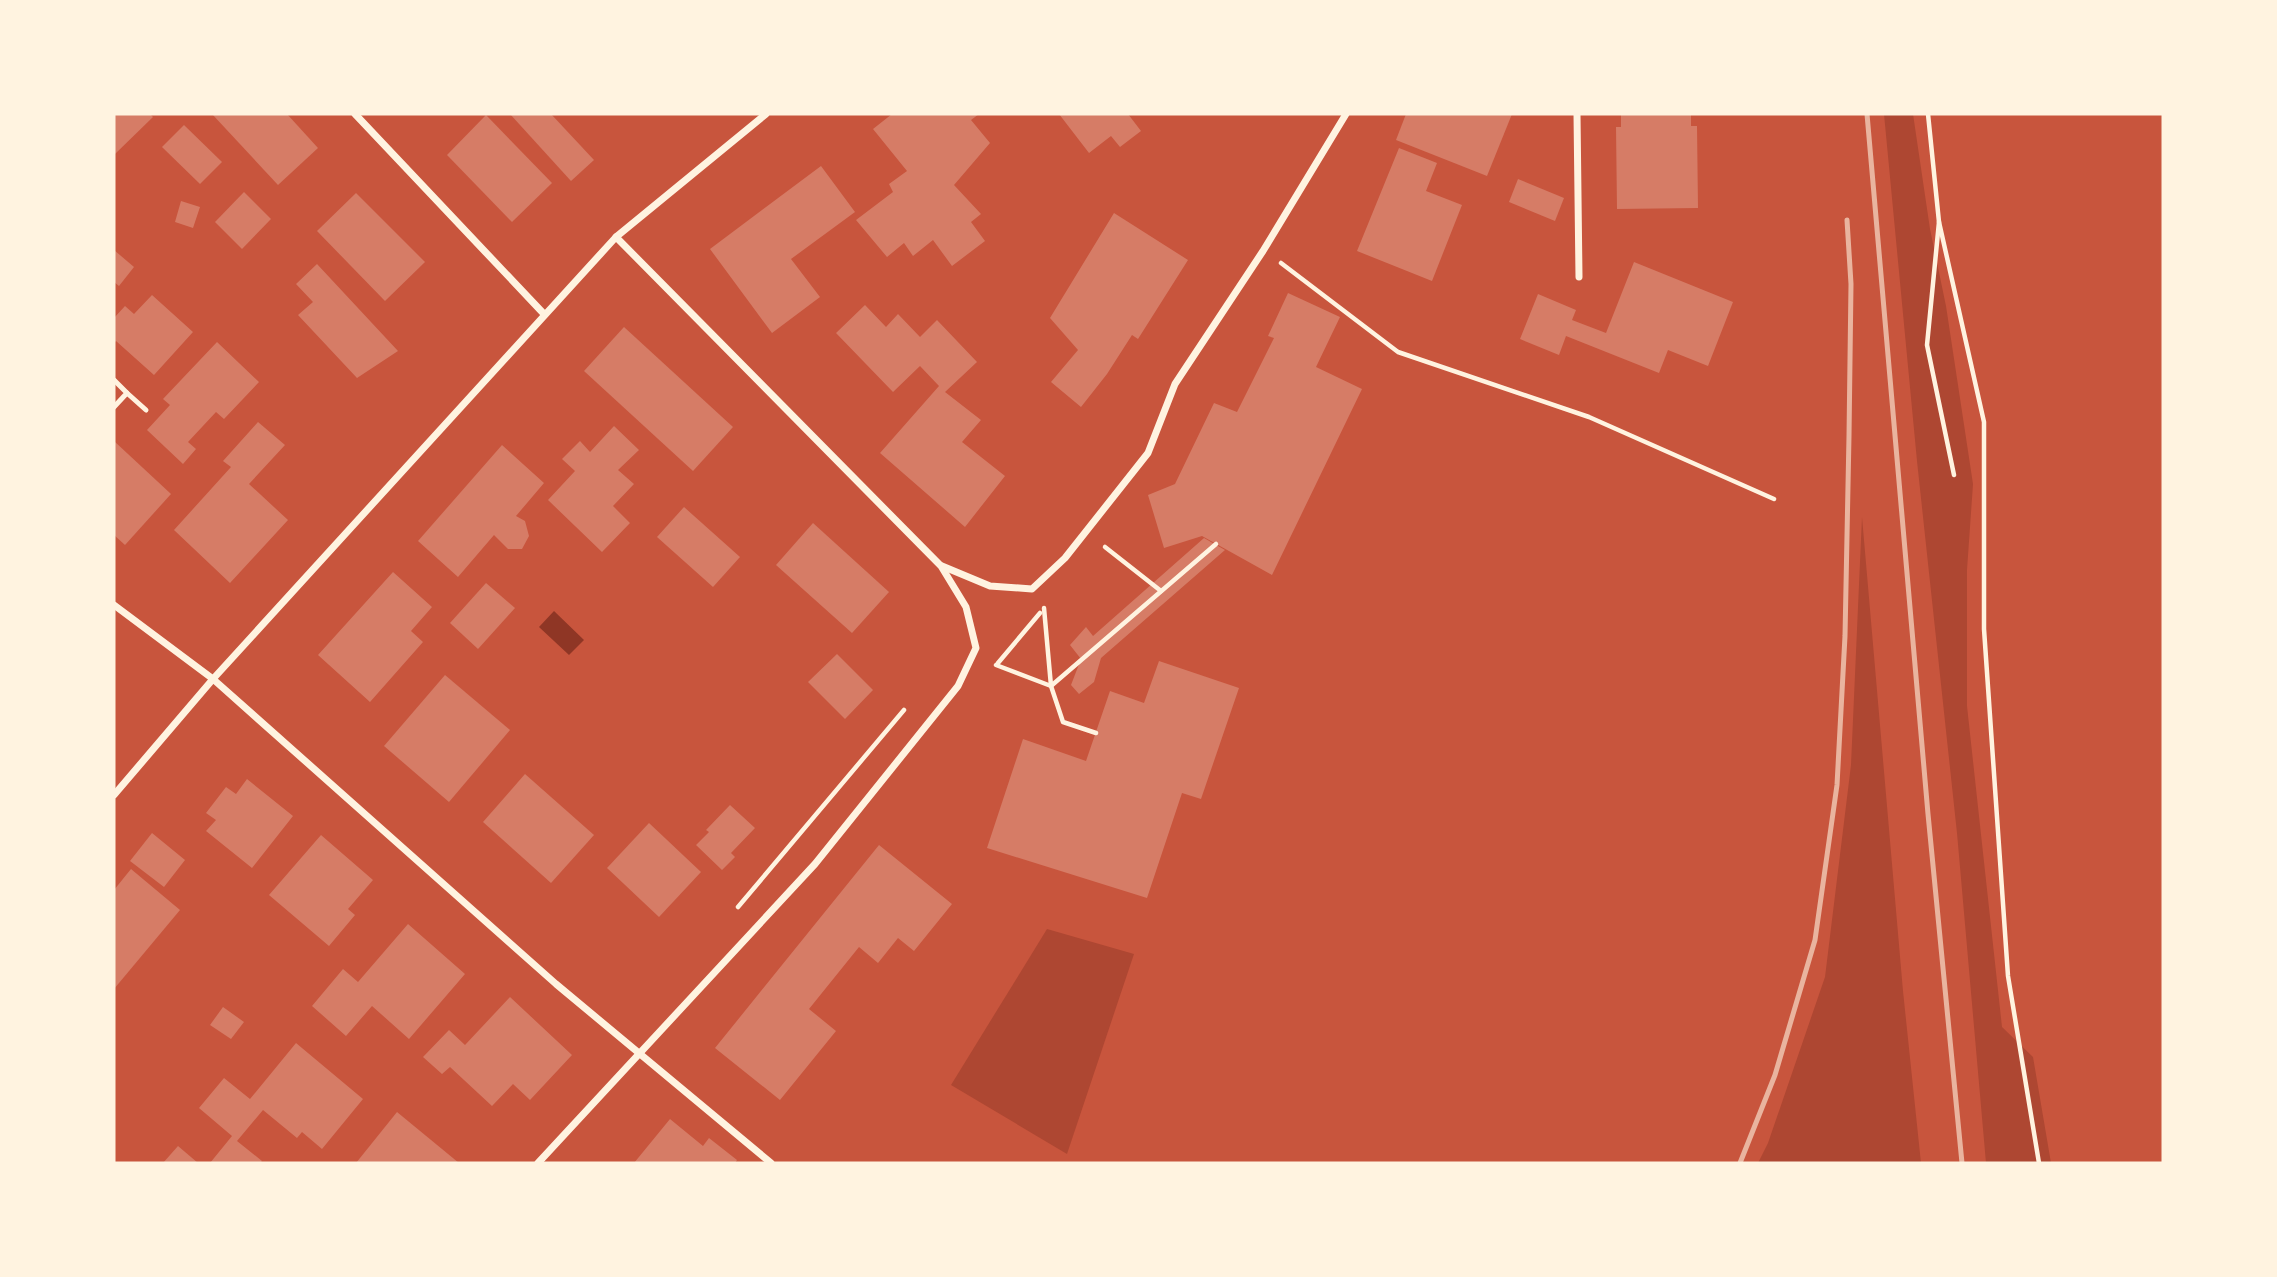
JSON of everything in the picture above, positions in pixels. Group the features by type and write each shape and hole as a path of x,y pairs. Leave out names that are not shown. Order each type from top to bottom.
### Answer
{"street":[{"path":"355,114 544,314"},
{"path":"114,795 214,680 616,237 766,114"},
{"path":"941,566 990,586 1032,589 1065,558 1149,453 1175,384 1262,251 1346,114"},
{"path":"1577,114 1580,277"},
{"path":"538,1163 816,864 958,687 976,648 966,607 941,566 616,237"},
{"path":"114,605 214,680 556,984 771,1163"}],"lane":[{"path":"114,380 146,410"},
{"path":"114,407 127,393"}],"path":[{"path":"1928,114 1939,222 1983,422 1984,629 2007,962 2039,1163"},
{"path":"1939,222 1927,345 1954,475"},
{"path":"1262,251 1398,352 1589,417 1774,499"},
{"path":"1098,542 1161,591"},
{"path":"1051,686 1216,544"},
{"path":"1044,607 1051,686 1063,722 1096,733"},
{"path":"996,666 1051,686"},
{"path":"735,910 912,700"}],"shaded area":[{"path":"1884,114 1913,114 1930,229 1946,306 1973,484 1967,570 1967,706 2002,1027 2033,1057 2051,1163 1986,1163 1957,833 1917,461"},
{"path":"1862,517 1903,991 1921,1163 1758,1163 1768,1143 1825,977 1851,765"},
{"path":"554,611 584,640 569,655 539,627"},
{"path":"1047,929 1134,954 1067,1154 951,1085"}],"building":[{"path":"114,114 150,114 153,117 114,155"},
{"path":"212,114 287,114 318,148 278,185"},
{"path":"510,114 551,114 594,160 571,181"},
{"path":"892,114 979,114 971,120 990,143 954,185 981,214 971,222 985,241 952,266 933,240 913,256 904,243 887,257 856,220 893,192 889,184 907,171 873,129"},
{"path":"1059,114 1128,114 1141,131 1120,147 1111,136 1089,153"},
{"path":"1406,114 1512,114 1487,176 1396,140"},
{"path":"1621,114 1691,114 1691,126 1697,126 1698,208 1617,209 1616,127 1621,127"},
{"path":"486,115 552,183 512,222 447,155"},
{"path":"184,125 222,162 200,184 162,147"},
{"path":"1399,148 1437,163 1426,191 1462,205 1432,281 1357,251"},
{"path":"821,166 855,212 791,259 820,297 772,333 710,249"},
{"path":"1518,179 1564,198 1555,221 1509,202"},
{"path":"244,192 271,219 242,249 215,222"},
{"path":"356,193 425,262 385,301 317,231"},
{"path":"181,201 200,207 193,228 175,222"},
{"path":"1114,213 1188,260 1138,339 1132,335 1107,374 1081,407 1051,382 1078,350 1050,318"},
{"path":"114,250 134,267 119,286 114,282"},
{"path":"1634,262 1733,302 1708,366 1668,350 1659,373 1566,336 1559,355 1520,339 1538,294 1576,310 1572,320 1606,333"},
{"path":"317,264 398,351 357,378 298,315 313,302 296,284"},
{"path":"1288,293 1340,317 1316,367 1362,389 1272,575 1202,536 1164,548 1148,495 1175,484 1214,403 1237,412 1274,338 1268,336"},
{"path":"152,295 193,332 154,375 116,341 114,343 114,318 125,306 134,314"},
{"path":"865,305 886,327 898,314 920,337 937,320 977,362 945,392 981,420 962,442 1005,476 965,527 880,453 939,386 920,366 893,392 836,333"},
{"path":"624,327 733,427 693,471 584,371"},
{"path":"217,342 259,382 224,419 216,412 188,442 196,449 183,464 147,430 170,405 163,399"},
{"path":"258,422 285,445 249,484 288,520 230,583 174,530 231,467 223,461"},
{"path":"614,426 639,450 618,470 634,484 613,506 630,523 602,552 548,500 575,471 562,459 580,441 590,452"},
{"path":"114,441 171,494 125,545 114,535"},
{"path":"502,445 544,483 516,516 525,521 529,536 522,549 508,549 494,535 458,577 418,541"},
{"path":"684,507 740,557 713,587 657,537"},
{"path":"813,523 889,592 852,633 776,565"},
{"path":"1204,538 1225,550 1101,658 1094,682 1079,694 1071,685 1081,659 1070,645 1086,627 1093,636"},
{"path":"393,572 432,607 411,631 423,642 370,702 318,655"},
{"path":"486,583 515,608 478,649 450,623"},
{"path":"837,654 873,690 845,719 808,682"},
{"path":"1159,661 1239,688 1201,799 1182,793 1147,898 987,848 1023,739 1086,761 1110,691 1144,703"},
{"path":"445,675 510,730 449,802 384,746"},
{"path":"525,774 594,835 551,883 483,822"},
{"path":"247,779 293,816 252,868 206,831 216,820 206,813 226,787 236,794"},
{"path":"730,805 755,828 731,853 735,857 722,870 696,845"},
{"path":"649,823 701,872 659,917 607,868"},
{"path":"152,833 185,860 164,887 130,861"},
{"path":"321,835 373,880 348,909 355,915 329,946 269,895"},
{"path":"879,845 952,904 914,951 898,938 878,963 859,947 809,1009 836,1031 780,1100 715,1048"},
{"path":"131,869 180,910 114,989 114,890"},
{"path":"408,924 465,974 409,1039 372,1006 346,1036 312,1006 343,969 358,982"},
{"path":"510,997 572,1055 530,1100 513,1084 492,1106 450,1067 442,1074 423,1057 449,1030 465,1045"},
{"path":"223,1007 244,1022 231,1039 210,1025"},
{"path":"296,1043 363,1099 322,1149 302,1132 297,1138 263,1110 237,1141 262,1161 260,1163 210,1163 232,1136 199,1108 224,1078 250,1099"},
{"path":"397,1112 459,1163 356,1163"},
{"path":"670,1119 703,1146 709,1138 737,1160 735,1163 634,1163"},
{"path":"178,1146 198,1163 163,1163"}],"railway":[{"path":"1867,114 1928,814 1962,1163"},
{"path":"1740,1163 1775,1075 1815,940 1837,785 1845,636 1849,436 1851,284 1847,220"}]}
